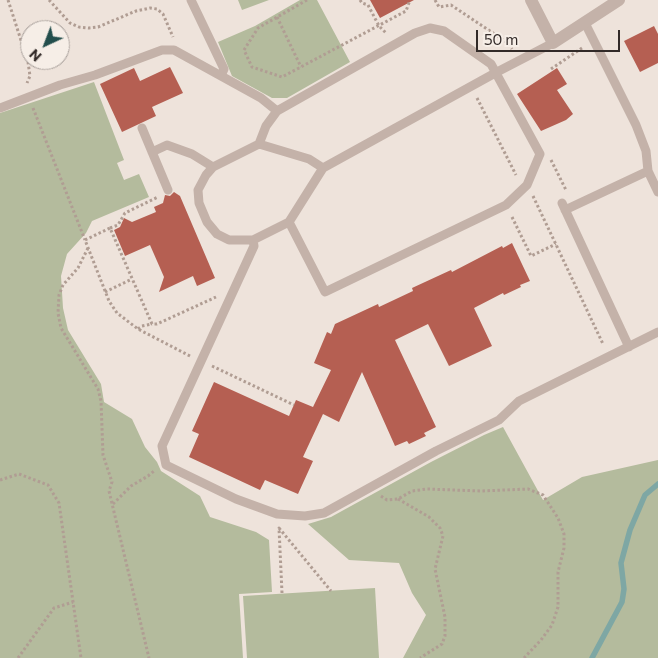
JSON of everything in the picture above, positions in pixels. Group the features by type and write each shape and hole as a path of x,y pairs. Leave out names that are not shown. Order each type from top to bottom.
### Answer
{"street":[{"path":"531,0 553,43 620,0"}],"lane":[{"path":"192,0 224,69 221,76"},
{"path":"584,24 636,125 646,151 648,171 658,192"},
{"path":"289,222 324,292 506,206 527,185 540,154 497,72 491,64 444,31 430,28 415,33 277,111 266,126 259,144 213,167 198,190 199,202 207,222 216,234 229,240 253,240 289,222 323,168 471,86 497,72 519,60 553,43"},
{"path":"0,108 162,50 174,50 261,98 277,111"},
{"path":"142,128 168,190"},
{"path":"259,144 309,160 323,168"},
{"path":"152,152 167,146 192,154 213,167"},
{"path":"629,347 563,207 648,171"},
{"path":"253,240 254,246 162,446 166,465 236,499 277,514 305,516 324,513 345,503 436,451 499,420 519,401 658,332"}],"path":[{"path":"8,0 28,62 30,76 25,87 28,97 105,292 117,313 138,330 294,405"},
{"path":"49,0 70,23 79,27 98,27 136,10 157,9 167,21 176,43 174,50"},
{"path":"307,0 258,28 244,50 252,67 282,77 406,11 410,0"},
{"path":"360,0 368,5 380,26"},
{"path":"435,0 439,7 451,5 508,43 519,60"},
{"path":"277,17 301,67"},
{"path":"550,69 593,40"},
{"path":"471,86 519,182 527,185 609,356"},
{"path":"540,154 549,155 569,196"},
{"path":"85,240 118,225 125,213 157,198 168,190"},
{"path":"506,206 531,256 556,244"},
{"path":"110,228 152,324"},
{"path":"88,248 78,268 63,286 59,296 58,313 61,328 98,389 101,401 103,455 112,482 109,491 149,658"},
{"path":"105,292 132,279"},
{"path":"138,330 142,326 156,324 235,289"},
{"path":"113,505 131,486 148,476 159,466 166,465"},
{"path":"0,480 19,474 48,486 59,504 81,658"},
{"path":"374,485 380,496 387,500 398,499 412,491 427,489 528,490 543,495 558,518 564,534 564,548 558,572 558,607 552,624 541,640 524,658"},
{"path":"398,499 429,517 440,528 443,536 435,569 445,617 445,636 442,644 420,658"},
{"path":"282,593 279,528 331,590"},
{"path":"18,658 54,608 73,602"}],"green space":[{"path":"238,0 269,0 242,10"},
{"path":"300,0 317,0 350,62 287,98 272,98 232,76 218,42 255,26"},
{"path":"94,82 124,160 117,163 124,180 139,174 149,197 92,221 86,233 67,254 61,276 63,308 68,330 101,384 104,402 132,419 145,447 157,462 161,471 200,496 210,517 256,532 269,540 272,592 239,594 243,658 0,658 0,113"},
{"path":"503,427 543,500 582,477 658,460 658,658 403,658 426,615 412,593 399,563 349,560 308,524 331,517 431,462"},
{"path":"375,588 379,658 247,658 243,596"}],"building":[{"path":"370,0 414,0 380,18"},
{"path":"654,26 658,34 658,63 640,72 624,41"},
{"path":"170,67 183,93 152,107 156,116 122,132 100,84 134,68 140,81"},
{"path":"557,68 567,84 557,90 573,114 566,120 541,131 517,94"},
{"path":"174,192 180,196 215,278 197,286 193,276 159,292 164,277 150,245 125,256 114,230 120,227 124,218 132,222 156,212 154,207 163,203 165,195 170,196"},
{"path":"512,243 530,281 474,308 492,346 449,366 428,324 395,340 436,427 424,433 426,436 409,444 407,441 395,446 362,372 339,422 323,414 303,457 313,461 298,494 265,480 260,490 189,457 199,434 192,431 214,382 289,416 296,400 313,407 331,370 314,363 327,332 331,334 335,324 378,304 379,307 413,291 412,288 451,270 452,272 502,246 503,248"}],"waterway":[{"path":"592,658 622,602 624,589 621,563 630,530 645,495 658,484"}]}
